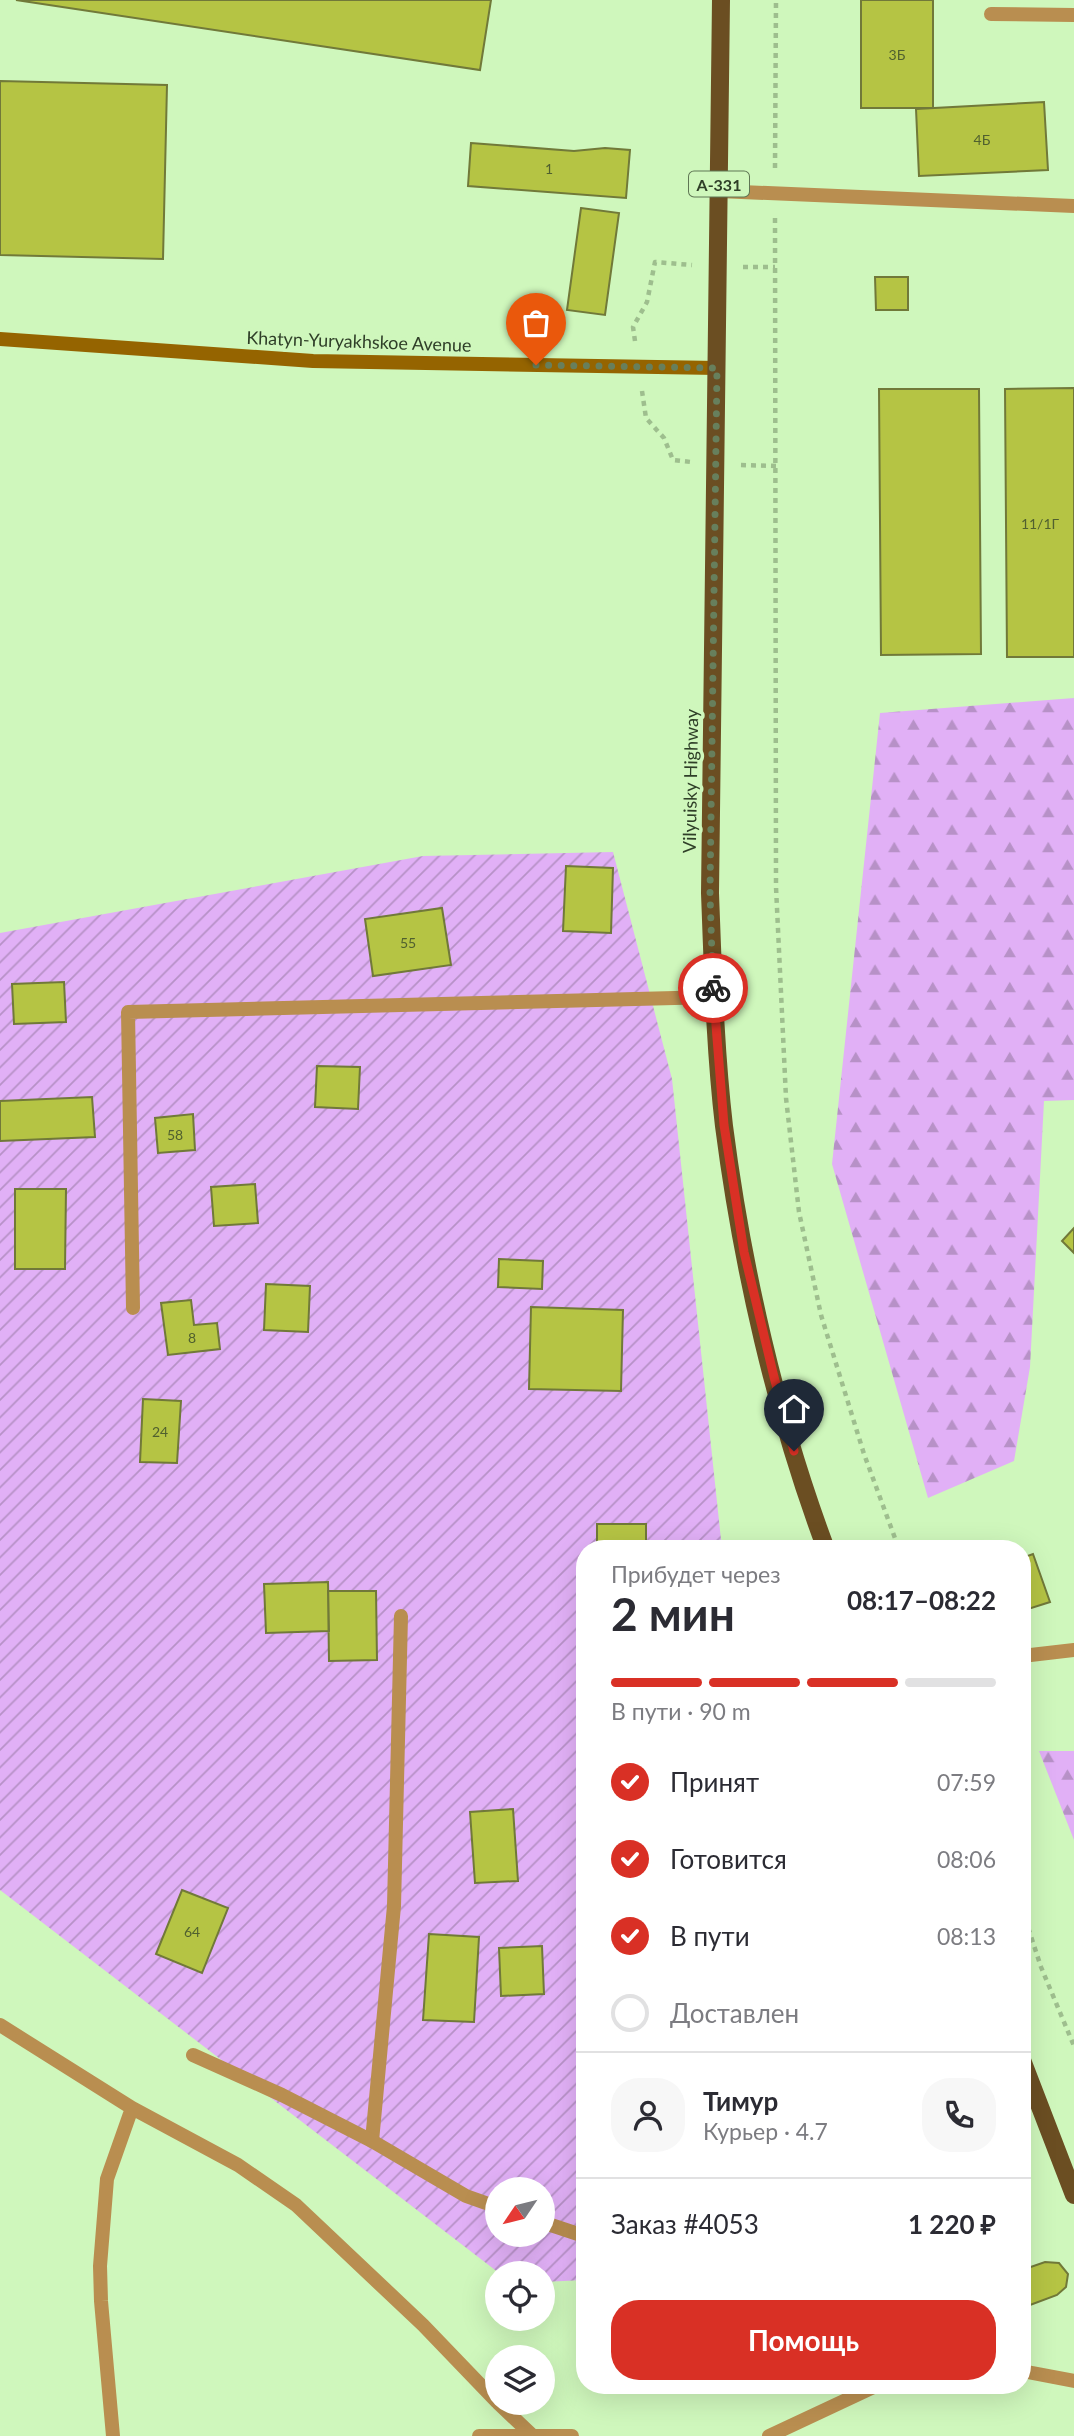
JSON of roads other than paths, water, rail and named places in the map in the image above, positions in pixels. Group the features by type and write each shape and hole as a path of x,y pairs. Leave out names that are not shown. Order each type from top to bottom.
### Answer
{"main road":[{"name":"Vilyuisky Highway","path":"721,0 710,879 713,997 724,1125 744,1252 774,1377 808,1500 823,1540"},
{"name":"Khatyn-Yuryakhskoe Avenue","path":"0,339 313,361 717,368"},
{"path":"1031,2083 1074,2195"}],"street":[{"path":"992,14 1074,15"},
{"path":"719,191 1074,206"},
{"path":"134,1308 128,1012 713,997"},
{"path":"372,2141 394,1906 401,1616"},
{"path":"1031,1655 1074,1650"},
{"path":"0,2025 132,2108 238,2165 296,2205 423,2325 485,2390"},
{"path":"193,2055 282,2095 372,2141 466,2196 485,2203"},
{"path":"113,2436 100,2266 107,2179 132,2108"},
{"path":"555,2226 576,2233"},
{"path":"1031,2373 1074,2381"},
{"path":"769,2436 859,2394"},
{"path":"511,2415 532,2435"},
{"path":"479,2436 572,2436"}]}
